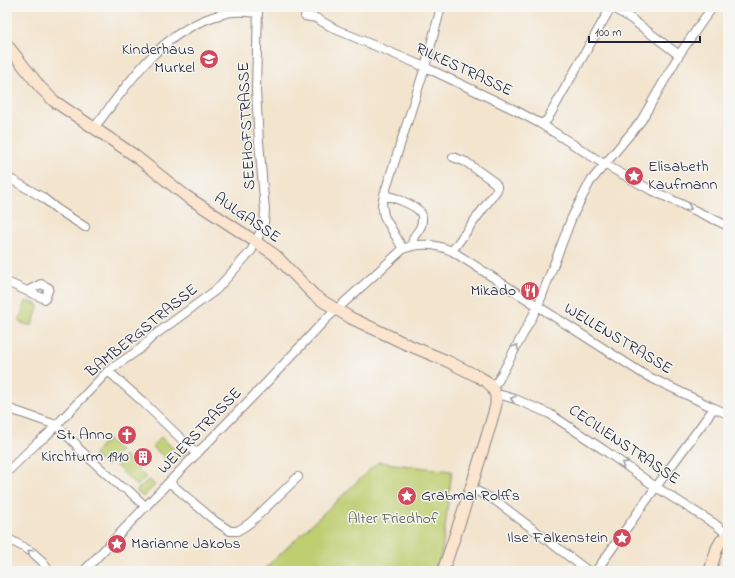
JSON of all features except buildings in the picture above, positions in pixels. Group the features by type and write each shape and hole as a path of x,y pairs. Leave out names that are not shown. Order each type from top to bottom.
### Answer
{"main road":[{"name":"AULGASSE","path":"7,45 40,87 54,101 134,154 186,196 275,255 314,294 335,310 479,377 486,381 493,391"},
{"path":"441,570 471,488 490,426 496,405 493,391"},
{"name":"CECILIENSTRASSE","path":"710,571 717,548 721,541 728,535"}],"street":[{"path":"402,249 384,216 382,204 425,67 442,7"},
{"path":"541,124 547,120 612,7 630,18 679,55"},
{"path":"493,391 538,306 572,217 590,182 641,121 679,55 713,7"},
{"path":"94,128 141,67 155,53 179,34 198,22 216,16 233,12 258,10"},
{"name":"SEEHOFSTRASSE","path":"256,242 264,223 265,210 256,90 258,10"},
{"name":"RILKESTRASSE","path":"305,16 316,18 335,29 425,67 513,109 541,124 604,164 649,190 728,226"},
{"path":"452,251 497,190 498,186 466,162 453,157"},
{"path":"7,177 42,197 57,209 85,227"},
{"path":"384,195 405,202 419,210 421,213 421,225 414,235 412,246"},
{"name":"BAMBERGSTRASSE","path":"7,472 46,436 108,371 140,349 152,337 216,290 251,251 256,242"},
{"name":"WELLENSTRASSE","path":"402,249 426,244 452,251 645,375 728,414"},
{"name":"WEIERSTRASSE","path":"84,571 335,310 402,249"},
{"path":"7,282 27,291"},
{"path":"108,371 155,413 197,454"},
{"name":"CECILIENSTRASSE","path":"493,391 550,414 656,487 715,524 728,535"},
{"path":"7,408 56,425 76,444 78,448 121,487 128,490 146,507"},
{"path":"596,571 714,408"},
{"path":"169,482 215,521 230,531 237,531 251,522 298,477"},
{"path":"471,488 496,501 588,571"},
{"path":"7,538 32,552 42,561 49,571"}],"green space":[{"path":"26,301 39,305 32,326 19,322"},
{"path":"161,437 174,449 165,458 152,446"},
{"path":"107,439 120,451 106,466 93,455"},
{"path":"180,446 186,452 173,465 167,459"},
{"path":"124,456 146,477 137,486 115,465"},
{"name":"Alter Friedhof","path":"378,462 452,471 442,552 436,571 262,571"},
{"path":"149,479 155,485 143,497 136,491"}],"place":[{"name":"Kinderhaus Murkel","path":"209,59"},
{"name":"Elisabeth Kaufmann","path":"634,176"},
{"name":"Mikado","path":"530,291"},
{"name":"St. Anno","path":"127,435"},
{"name":"Kirchturm 1910","path":"143,457"},
{"name":"Grabmal Rolffs","path":"407,496"},
{"name":"Ilse Falkenstein","path":"622,538"},
{"name":"Marianne Jakobs","path":"117,544"}]}
